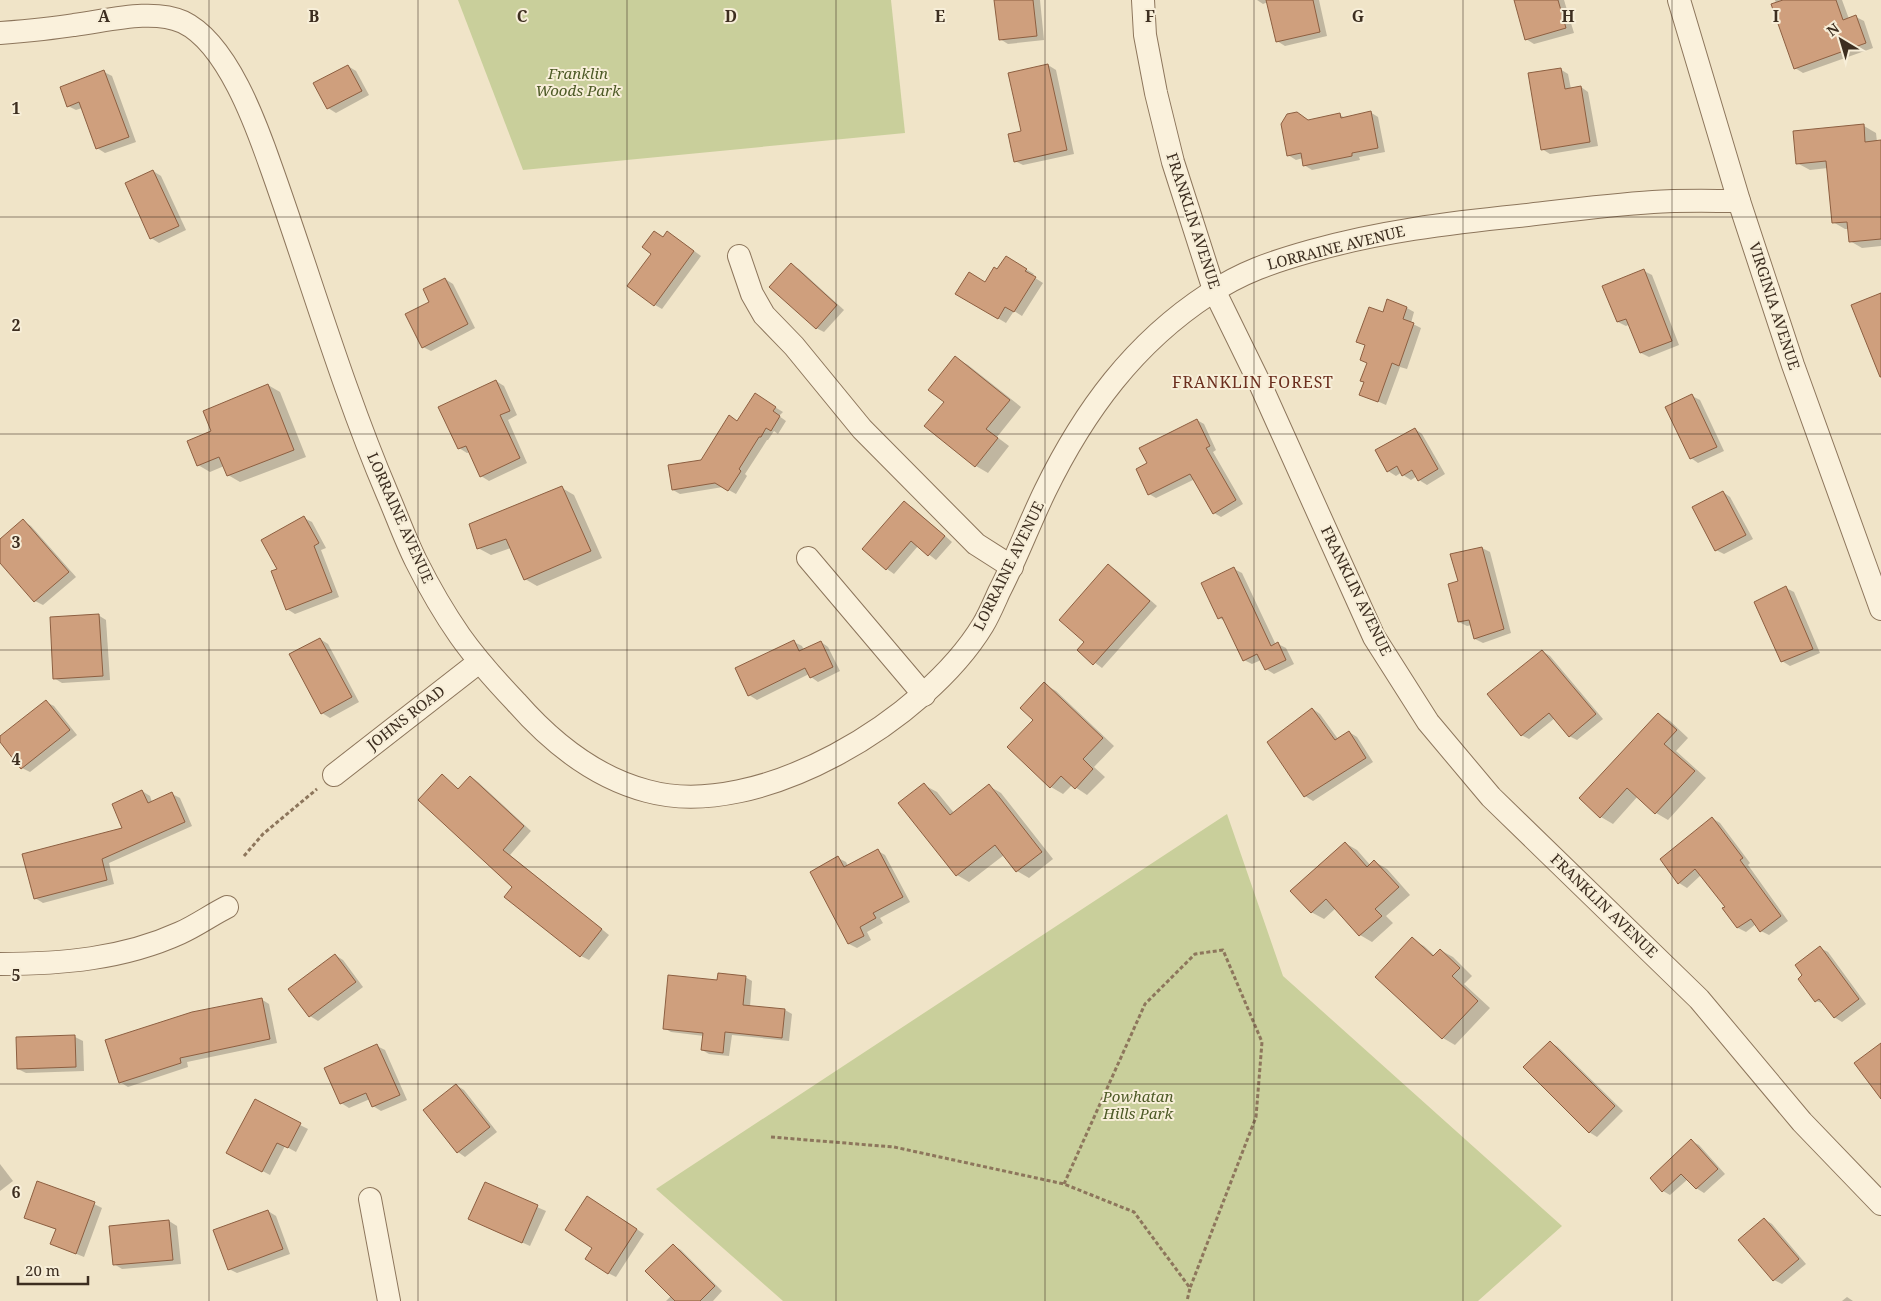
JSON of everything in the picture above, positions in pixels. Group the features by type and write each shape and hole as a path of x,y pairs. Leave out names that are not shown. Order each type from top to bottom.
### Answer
{"street":[{"name":"FRANKLIN AVENUE","path":"1143,0 1145,35 1156,93 1173,162 1198,245 1214,290 1261,386 1374,637 1428,722 1491,797 1699,999 1802,1122 1881,1204"},
{"name":"VIRGINIA AVENUE","path":"1679,0 1739,201 1793,366 1881,609"},
{"name":"LORRAINE AVENUE","path":"0,33 157,16 172,18 194,28 211,44 234,79 265,148 352,405 370,452 417,563 456,629 479,662 528,716 580,761 614,780 645,791 667,796 699,798 733,794 795,775 835,755 882,726 924,696 950,670 983,626 1012,567 1046,488 1098,399 1116,376 1156,333 1214,290 1260,266 1325,247 1385,233 1467,221 1654,202 1739,201"},
{"path":"739,256 752,294 764,315 794,346 862,429 976,544 1012,567"},
{"path":"808,558 924,696"},
{"name":"JOHNS ROAD","path":"334,775 479,662"},
{"path":"0,964 70,962 129,951 180,933 227,907"},
{"path":"370,1199 389,1301"}],"path":[{"path":"244,856 264,834 334,775"},
{"path":"1064,1184 1145,1004 1195,954 1223,950 1262,1042 1256,1117 1186,1301"},
{"path":"771,1137 894,1147 1064,1184 1134,1212 1190,1288"}],"green space":[{"name":"Franklin Woods Park","path":"458,0 891,0 905,133 523,170"},
{"name":"Powhatan Hills Park","path":"1227,814 1283,976 1562,1226 1478,1301 783,1301 656,1189"}],"building":[{"path":"994,0 1033,0 1037,36 999,40"},
{"path":"1266,0 1313,0 1320,32 1276,42"},
{"path":"1514,0 1558,0 1566,28 1525,40"},
{"path":"1783,0 1836,0 1843,20 1856,15 1866,43 1794,69 1771,4"},
{"path":"1048,64 1067,150 1014,162 1008,134 1021,131 1008,73"},
{"path":"348,65 362,91 327,109 313,83"},
{"path":"1561,68 1565,89 1581,86 1590,142 1541,150 1528,73"},
{"path":"104,70 129,137 96,149 79,102 67,107 60,87"},
{"path":"1371,111 1378,148 1352,153 1352,156 1303,166 1301,153 1287,156 1281,124 1287,114 1297,112 1308,120 1340,113 1341,118"},
{"path":"1864,124 1865,142 1881,140 1881,239 1849,242 1847,222 1832,223 1826,161 1796,164 1793,131"},
{"path":"153,170 179,226 150,239 125,183"},
{"path":"654,231 663,237 667,231 694,251 654,306 627,286 651,254 642,247"},
{"path":"1006,256 1036,277 1014,312 1005,307 998,319 955,294 969,272 985,282 994,267 997,269"},
{"path":"791,263 837,305 816,329 769,287"},
{"path":"1644,269 1672,341 1640,353 1626,319 1617,322 1602,286"},
{"path":"445,278 468,324 422,348 405,314 429,302 423,289"},
{"path":"1881,293 1881,377 1880,377 1851,305"},
{"path":"1387,299 1407,307 1403,319 1414,323 1399,366 1392,363 1378,402 1359,395 1364,382 1360,381 1367,363 1360,360 1365,345 1356,342 1369,307 1383,312"},
{"path":"955,356 1010,400 986,429 998,438 975,467 924,426 944,402 928,390"},
{"path":"496,380 510,411 500,415 520,458 480,477 466,446 458,449 438,407"},
{"path":"268,384 294,450 227,476 219,457 197,466 187,441 211,431 203,411"},
{"path":"755,393 776,407 773,411 780,416 771,431 766,428 761,437 759,437 728,491 715,483 672,490 668,465 701,460 729,415 737,421"},
{"path":"1692,394 1717,447 1690,459 1665,407"},
{"path":"1197,419 1210,446 1206,448 1236,500 1213,514 1190,474 1148,495 1136,469 1147,463 1139,448"},
{"path":"1415,428 1438,469 1418,481 1412,470 1402,476 1397,466 1387,472 1375,450"},
{"path":"562,486 591,551 524,580 506,539 477,549 469,524"},
{"path":"1723,491 1746,535 1715,551 1692,507"},
{"path":"904,501 945,536 928,556 911,541 886,570 862,549"},
{"path":"304,516 319,543 314,546 332,592 286,610 271,571 277,569 261,540"},
{"path":"23,519 69,572 34,602 0,563 0,539"},
{"path":"1482,547 1504,629 1474,639 1469,620 1458,622 1448,584 1458,581 1450,554"},
{"path":"1108,564 1150,601 1093,665 1077,650 1084,642 1059,620"},
{"path":"1234,567 1271,646 1278,642 1286,660 1265,670 1257,654 1243,661 1222,617 1218,619 1201,583"},
{"path":"1786,586 1813,649 1781,662 1754,602"},
{"path":"99,614 103,676 53,679 50,617"},
{"path":"320,638 352,697 321,714 289,654"},
{"path":"794,640 799,651 821,641 833,667 810,678 805,668 748,696 735,668"},
{"path":"1542,650 1596,714 1569,737 1549,713 1521,736 1487,694"},
{"path":"1044,682 1103,738 1083,759 1093,769 1075,789 1061,776 1050,788 1007,747 1033,720 1020,708"},
{"path":"46,700 70,730 21,769 0,742 0,736"},
{"path":"1312,708 1335,740 1349,731 1366,758 1304,797 1267,742"},
{"path":"1658,713 1677,730 1664,744 1695,771 1655,814 1627,788 1600,818 1579,798"},
{"path":"442,774 458,789 470,776 524,826 503,850 602,929 580,957 504,897 512,887 418,800"},
{"path":"924,783 950,815 989,784 1042,852 1016,872 995,845 956,876 898,803"},
{"path":"142,790 148,803 172,792 185,822 102,859 107,880 34,899 22,854 122,828 112,804"},
{"path":"1712,817 1743,858 1740,860 1781,916 1760,932 1751,919 1737,928 1722,908 1725,907 1695,869 1678,884 1660,859"},
{"path":"1345,842 1367,867 1374,860 1399,887 1375,909 1382,916 1359,936 1326,899 1311,913 1290,891"},
{"path":"878,849 903,897 873,913 876,918 860,927 864,936 848,944 810,872 838,856 844,867"},
{"path":"1412,937 1433,956 1440,949 1460,968 1452,976 1478,1001 1442,1039 1375,977"},
{"path":"1820,946 1859,999 1834,1018 1819,999 1815,1002 1798,979 1802,975 1795,965"},
{"path":"335,954 356,982 309,1017 288,989"},
{"path":"718,973 746,976 743,1005 785,1009 782,1038 725,1032 723,1053 701,1050 703,1033 663,1029 668,975 717,980"},
{"path":"262,998 270,1039 180,1058 181,1063 119,1083 105,1040 192,1012"},
{"path":"75,1035 76,1067 17,1069 16,1037"},
{"path":"1550,1041 1615,1106 1589,1133 1523,1067"},
{"path":"1881,1043 1881,1099 1854,1063"},
{"path":"377,1044 400,1095 372,1107 366,1093 340,1104 324,1068"},
{"path":"456,1084 490,1127 457,1153 423,1110"},
{"path":"255,1099 301,1123 288,1148 277,1143 262,1172 226,1153"},
{"path":"1691,1139 1718,1169 1696,1189 1681,1174 1662,1192 1650,1178"},
{"path":"37,1181 95,1202 76,1254 50,1244 56,1229 24,1218"},
{"path":"485,1182 538,1205 522,1243 468,1219"},
{"path":"587,1196 637,1229 608,1274 585,1259 592,1248 565,1230"},
{"path":"268,1210 283,1249 228,1270 213,1230"},
{"path":"1764,1218 1799,1259 1773,1281 1738,1240"},
{"path":"169,1220 173,1260 113,1265 109,1226"},
{"path":"673,1244 715,1286 700,1301 675,1301 645,1271"}],"district":[{"name":"FRANKLIN FOREST","path":"1253,382"}]}
